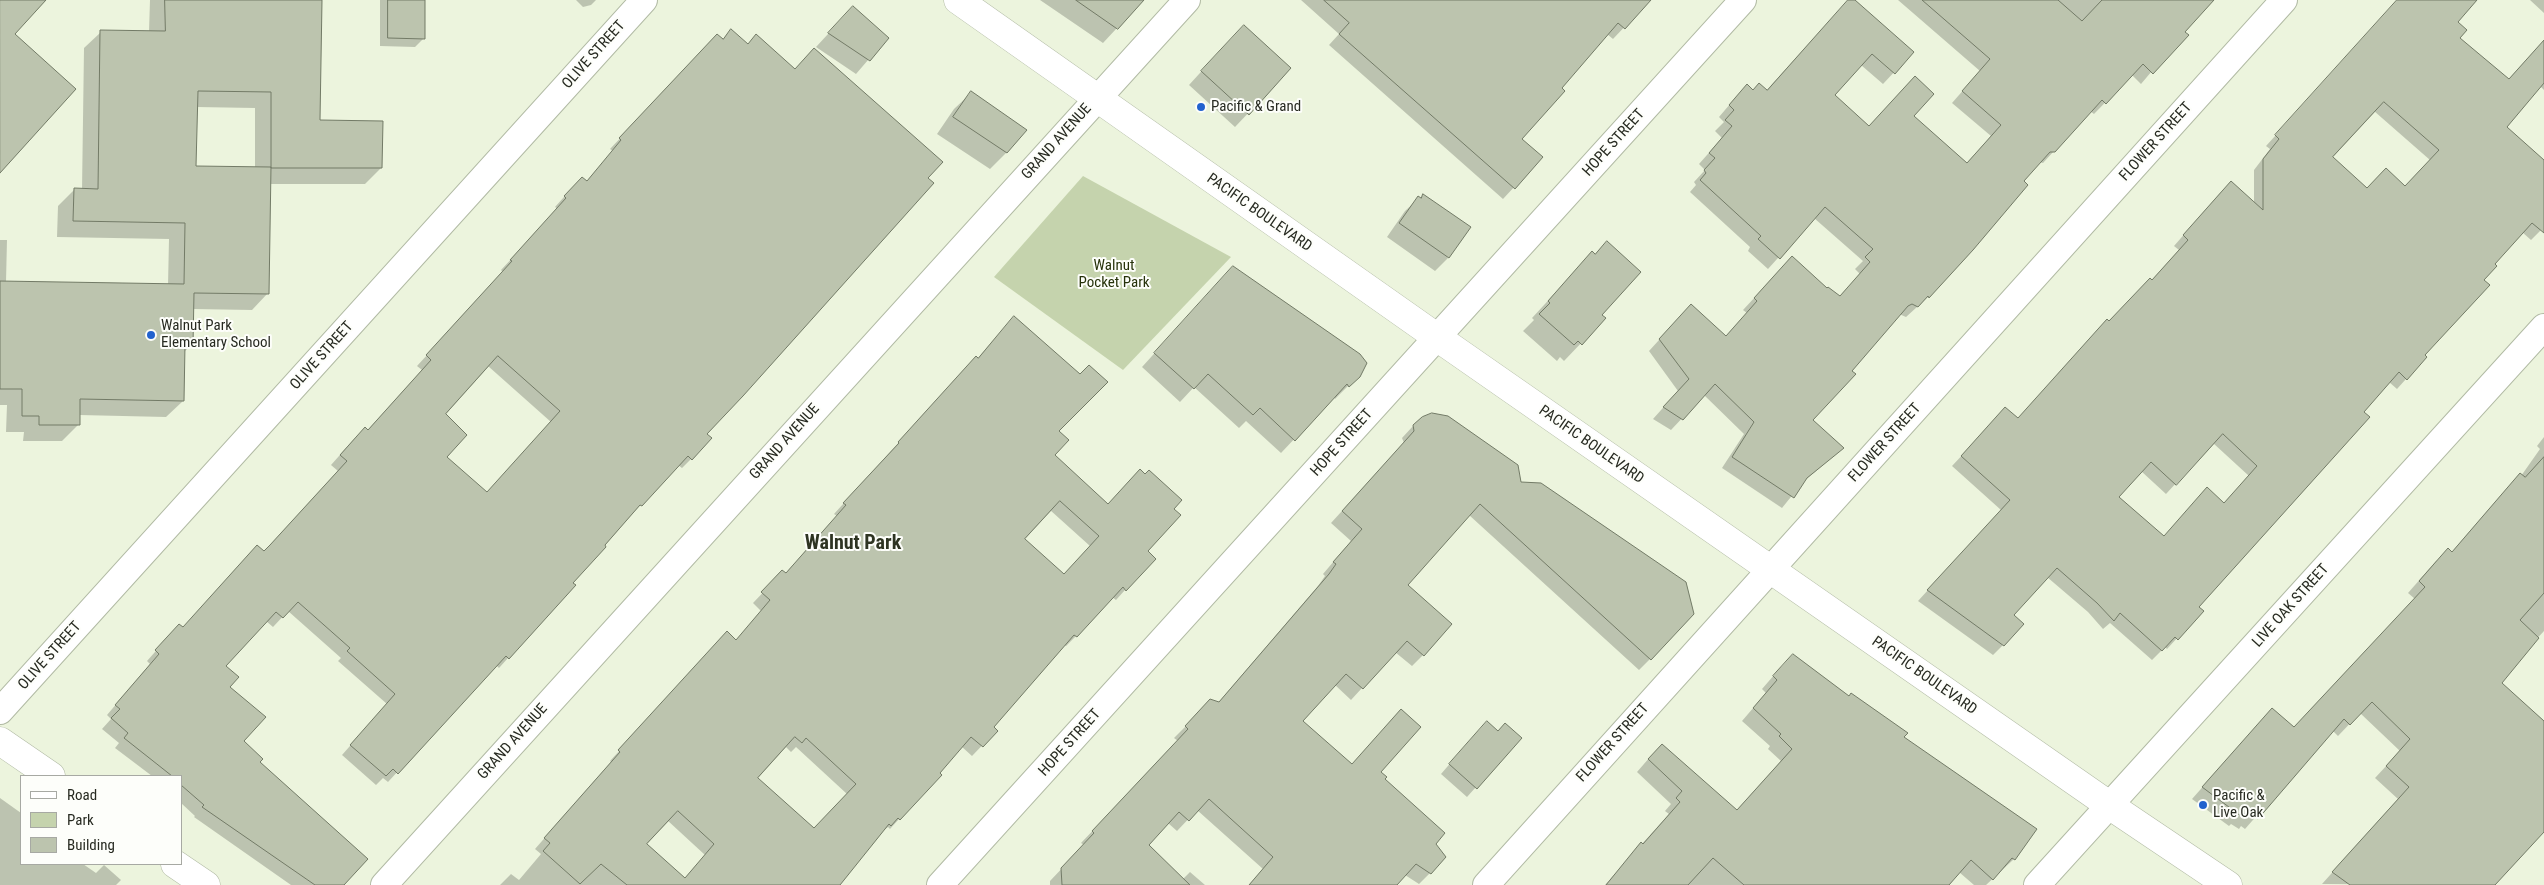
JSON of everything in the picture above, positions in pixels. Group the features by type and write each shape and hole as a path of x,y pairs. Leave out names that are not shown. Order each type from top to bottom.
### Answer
{"main road":[{"name":"PACIFIC BOULEVARD","path":"958,0 1438,338 2109,805 2228,885"},
{"path":"0,741 50,775"},
{"path":"176,865 206,885"}],"street":[{"name":"OLIVE STREET","path":"0,711 644,0"},
{"name":"GRAND AVENUE","path":"384,885 1187,0"},
{"name":"HOPE STREET","path":"940,885 1743,0"},
{"name":"FLOWER STREET","path":"1486,885 2284,0"},
{"name":"LIVE OAK STREET","path":"2038,885 2544,327"}],"green space":[{"name":"Walnut Pocket Park","path":"1083,176 1231,257 1123,370 994,277"}],"building":[{"path":"0,0 46,0 15,34 76,89 0,173"},
{"path":"165,0 322,0 320,120 383,121 382,168 271,167 269,294 194,293 193,345 185,345 184,401 80,399 80,425 39,425 39,416 22,416 22,389 0,389 0,281 184,284 185,223 73,221 74,188 98,189 100,30 165,31","holes":["198,91 271,92 271,167 196,166"]},
{"path":"388,0 425,0 425,39 388,38"},
{"path":"1076,0 1144,0 1118,29"},
{"path":"1324,0 1651,0 1625,29 1618,23 1562,88 1565,91 1522,139 1543,157 1515,189 1339,34 1349,23"},
{"path":"1848,0 1855,0 1914,52 1895,74 1872,54 1835,95 1869,126 1915,76 1934,94 1914,116 1967,163 2001,125 1962,91 1990,59 1922,0 2058,0 2082,21 2102,0 2214,0 2185,32 2189,35 2153,74 2143,64 2106,104 2102,100 2055,152 2050,152 2024,181 2028,185 1973,250 1929,298 1928,296 1918,307 1912,304 1908,306 1852,371 1856,374 1813,420 1844,448 1807,478 1794,498 1732,457 1754,422 1715,384 1683,420 1663,407 1689,379 1659,339 1691,304 1726,336 1757,301 1754,298 1792,256 1827,288 1840,296 1870,262 1865,257 1873,249 1825,207 1780,259 1758,239 1761,236 1700,180 1706,173 1704,170 1715,158 1709,153 1732,126 1725,120 1734,110 1729,105 1747,84 1753,90 1759,83 1767,90"},
{"path":"2397,0 2477,0 2458,22 2467,30 2460,38 2509,79 2544,40 2544,83 2507,127 2544,160 2544,233 2532,223 2495,264 2497,266 2484,280 2490,285 2425,355 2427,357 2407,380 2399,372 2364,412 2370,417 2199,607 2204,611 2178,640 2175,637 2162,651 2120,613 2114,621 2097,603 2057,568 2014,615 2024,624 2004,646 1927,590 2010,500 1961,456 2005,407 2018,418 2107,319 2109,321 2150,278 2152,280 2188,240 2183,235 2231,181 2263,210 2263,159 2279,139 2275,135","holes":["2384,102 2439,150 2405,186 2386,168 2367,188 2333,157","2223,434 2257,466 2224,503 2207,487 2164,536 2119,497 2151,462 2176,485"]},
{"path":"853,6 889,38 870,61 828,33"},
{"path":"1244,25 1291,68 1249,115 1201,71"},
{"path":"731,29 748,44 756,34 795,69 814,48 943,162 928,178 934,183 707,434 712,438 692,460 688,456 642,506 640,505 605,545 606,547 573,583 576,585 509,659 506,656 398,774 393,769 386,776 350,745 395,694 347,651 350,648 298,602 283,618 276,612 226,666 239,677 230,687 266,717 244,741 263,759 260,762 368,859 344,885 315,885 202,807 204,805 182,786 182,775 171,775 124,738 128,733 111,718 120,709 115,705 159,654 155,650 179,624 183,627 257,545 264,551 347,461 340,455 365,427 368,430 431,360 426,355 512,261 510,260 566,198 564,196 582,177 587,181 621,140 619,138 717,34 723,39","holes":["498,356 560,411 487,492 447,457 467,435 446,414"]},
{"path":"971,91 1027,130 1007,153 953,117"},
{"path":"1423,194 1471,227 1449,258 1399,223 1418,196 1421,198"},
{"path":"1607,241 1641,272 1602,315 1606,318 1582,345 1578,341 1574,345 1539,314 1592,251 1595,254"},
{"path":"1233,266 1360,354 1367,363 1360,377 1349,387 1347,384 1295,441 1260,408 1253,415 1208,374 1194,389 1154,353"},
{"path":"1014,316 1080,374 1089,365 1108,382 1059,431 1069,440 1055,455 1108,504 1140,469 1145,474 1149,470 1182,500 1174,509 1181,515 1148,551 1156,559 1126,591 1123,587 1077,637 1074,635 994,727 998,731 983,747 971,737 940,773 942,775 900,820 898,818 891,826 889,824 840,885 627,885 601,864 580,884 543,851 550,843 544,838 620,752 618,750 727,631 736,640 770,600 761,592 782,570 786,573 846,505 843,503 976,356 978,358","holes":["1060,501 1099,536 1064,574 1025,539","795,737 802,743 806,738 856,784 814,828 758,778","678,811 714,844 685,878 647,844"]},
{"path":"1432,413 1448,416 1518,465 1521,482 1541,483 1686,582 1694,614 1651,660 1480,504 1408,585 1452,624 1424,656 1407,641 1363,689 1346,674 1303,721 1352,764 1401,709 1421,727 1381,772 1387,777 1385,779 1445,833 1436,844 1446,857 1431,874 1416,864 1397,885 1249,885 1273,857 1209,799 1189,821 1179,812 1149,845 1190,885 1062,885 1061,868 1094,833 1092,831 1188,729 1185,726 1210,699 1219,702 1329,574 1336,564 1333,562 1362,529 1342,511 1414,431 1413,425 1422,417"},
{"path":"2544,457 2544,593 2520,620 2539,638 2502,683 2544,721 2544,832 2495,885 2350,885 2332,872 2409,787 2386,766 2410,739 2372,702 2350,725 2344,719 2258,819 2253,815 2251,818 2243,813 2241,816 2202,787 2272,708 2294,727 2425,587 2419,581 2448,548 2452,552 2520,473 2525,477"},
{"path":"1793,654 1849,696 1851,693 1908,733 1904,737 2037,829 2015,860 2012,858 1993,880 1971,860 1949,885 1744,885 1713,858 1688,885 1606,885 1641,842 1643,844 1680,802 1676,798 1682,791 1648,759 1662,744 1737,810 1792,749 1779,736 1781,734 1753,708 1777,680 1773,676"},
{"path":"1487,721 1498,731 1505,723 1522,738 1477,789 1449,764"}],"place":[{"name":"Pacific & Grand","path":"1201,107"},
{"name":"Walnut Park Elementary School","path":"151,335"},
{"name":"Pacific & Live Oak","path":"2203,805"}],"district":[{"name":"Walnut Park","path":"853,544"}]}
